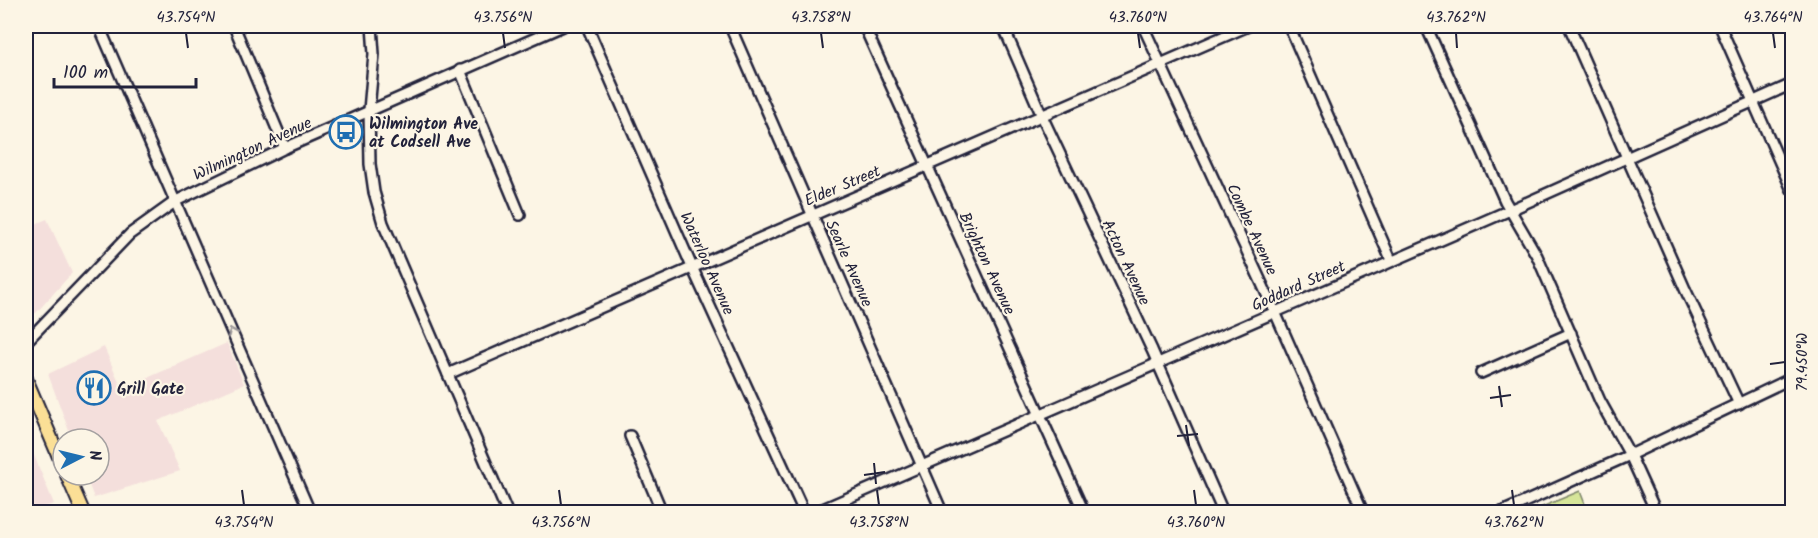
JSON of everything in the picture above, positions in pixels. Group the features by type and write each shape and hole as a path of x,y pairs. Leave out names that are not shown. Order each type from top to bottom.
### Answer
{"main road":[{"path":"26,379 51,438"},
{"path":"72,487 83,513"}],"street":[{"path":"99,26 310,513"},
{"path":"234,26 285,148"},
{"path":"372,26 374,54 369,110 370,164 374,192 383,223 507,513"},
{"name":"Wilmington Avenue","path":"26,342 130,234 176,201 369,110 563,26"},
{"name":"Waterloo Avenue","path":"587,26 804,513"},
{"name":"Searle Avenue","path":"730,26 942,513"},
{"name":"Brighton Avenue","path":"864,26 1084,513"},
{"name":"Acton Avenue","path":"1003,26 1042,116 1158,364 1223,513"},
{"name":"Combe Avenue","path":"1143,26 1275,312 1363,513"},
{"name":"Elder Street","path":"448,374 1248,26"},
{"path":"1289,26 1391,260"},
{"path":"1426,26 1510,210 1537,256 1600,401 1630,455 1656,513"},
{"path":"1569,26 1684,289 1739,404"},
{"path":"1720,26 1792,190"},
{"path":"460,70 520,214"},
{"name":"Goddard Street","path":"816,513 1510,210 1792,84"},
{"path":"1481,373 1571,333"},
{"path":"1503,513 1792,378"},
{"path":"630,436 662,513"}],"shaded area":[{"path":"47,219 72,273 36,313 26,315 26,228"},
{"path":"227,343 244,384 158,421 180,471 94,498 90,487 111,487 111,427 68,427 48,374 104,347 122,389"},
{"path":"33,453 54,504 26,512 26,455"}],"green space":[{"path":"1580,491 1588,512 1530,512"}],"place":[{"name":"Wilmington Ave at Codsell Ave","path":"346,132"},
{"name":"Grill Gate","path":"94,388"}]}
